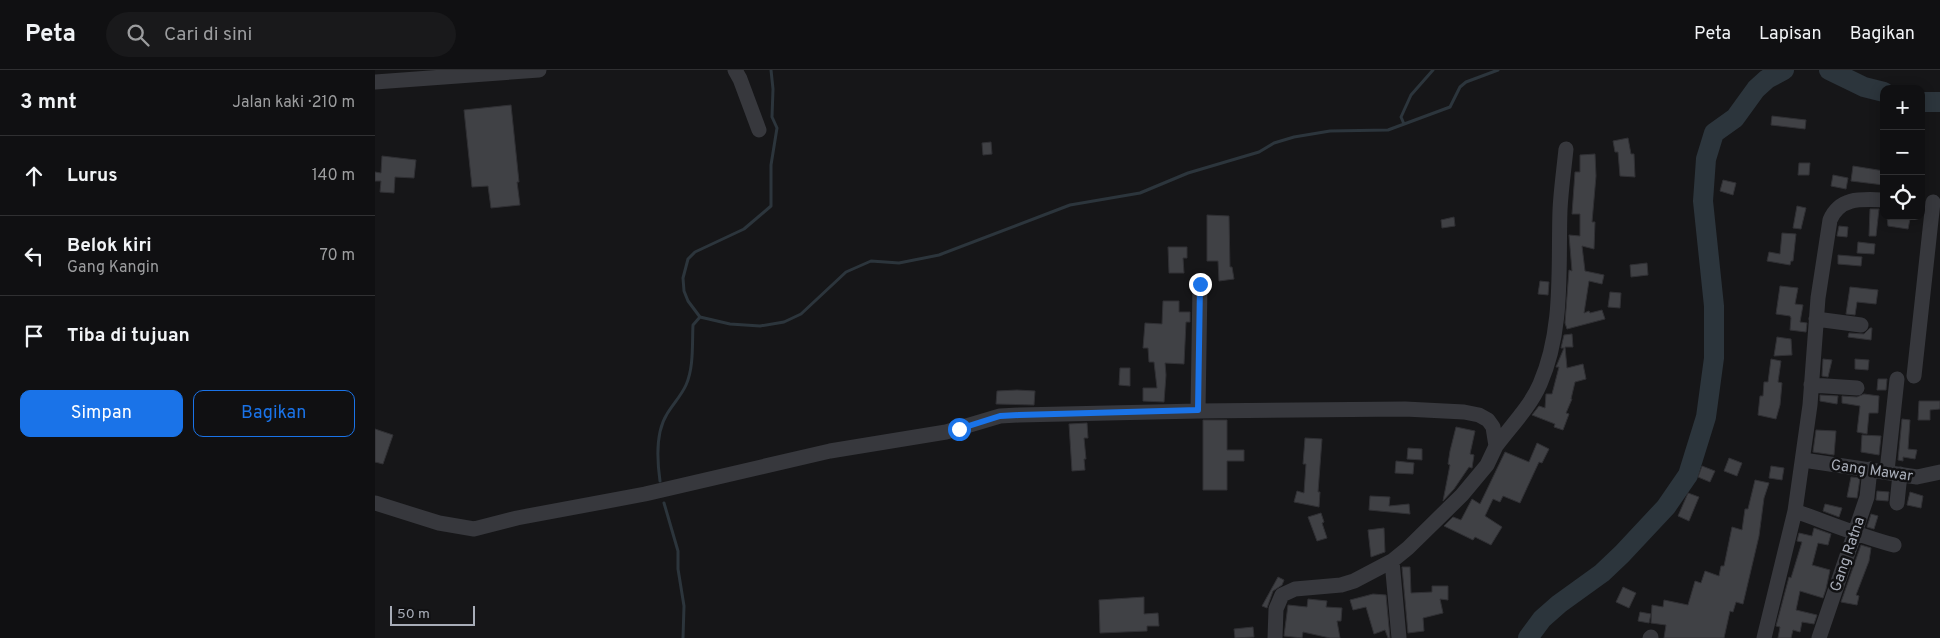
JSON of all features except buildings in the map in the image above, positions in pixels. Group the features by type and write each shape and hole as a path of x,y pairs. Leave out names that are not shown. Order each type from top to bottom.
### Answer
{"street":[{"path":"375,82 539,70"},
{"path":"735,70 759,130"},
{"path":"1275,638 1276,609 1282,595 1295,589 1341,585 1354,581 1392,561 1408,548 1462,495 1487,465 1496,446 1527,407 1540,385 1552,353 1559,302 1561,209 1566,148"},
{"path":"1764,638 1795,511 1803,460 1816,319 1828,228 1834,212 1843,203 1880,200"},
{"path":"1914,376 1932,202"},
{"path":"1198,410 1200,284"},
{"path":"1816,319 1861,325"},
{"path":"1897,379 1893,473 1897,503"},
{"path":"1811,385 1857,388"},
{"path":"375,503 439,523 474,529 517,518 645,494 830,451 946,432 1000,416 1198,410 1405,409 1464,412 1479,415 1488,420 1493,428 1496,446"},
{"name":"Gang Mawar","path":"1803,460 1923,476 1940,472"},
{"name":"Gang Ratna","path":"1819,638 1867,497 1870,469"},
{"path":"1795,511 1839,526 1855,534 1894,546"},
{"path":"1392,561 1399,638"}],"waterway":[{"path":"700,317 688,301 684,291 683,278 688,259 695,252 744,229 771,206 771,165 777,128 772,117 773,89 771,70"},
{"path":"1404,124 1401,117 1411,95 1433,70"},
{"path":"660,481 658,456 660,430 663,421 682,393 689,378 693,325 700,317 730,324 760,326 784,322 801,314 846,272 871,261 899,263 939,255 1070,205 1140,193 1188,173 1259,152 1274,143 1294,137 1330,131 1388,130 1450,107 1460,87 1466,82 1498,70"},
{"path":"1528,638 1542,619 1559,604 1602,573 1622,554 1666,507 1688,475 1706,417 1714,358 1714,306 1703,201 1706,159 1714,133 1735,118 1756,89 1767,79 1784,70"},
{"path":"1829,70 1864,87 1880,91"},
{"path":"1925,102 1940,102"},
{"path":"664,503 678,551 678,569 684,606 683,638"}],"route":[{"path":"959,429 1000,416 1198,410 1200,284"}]}
